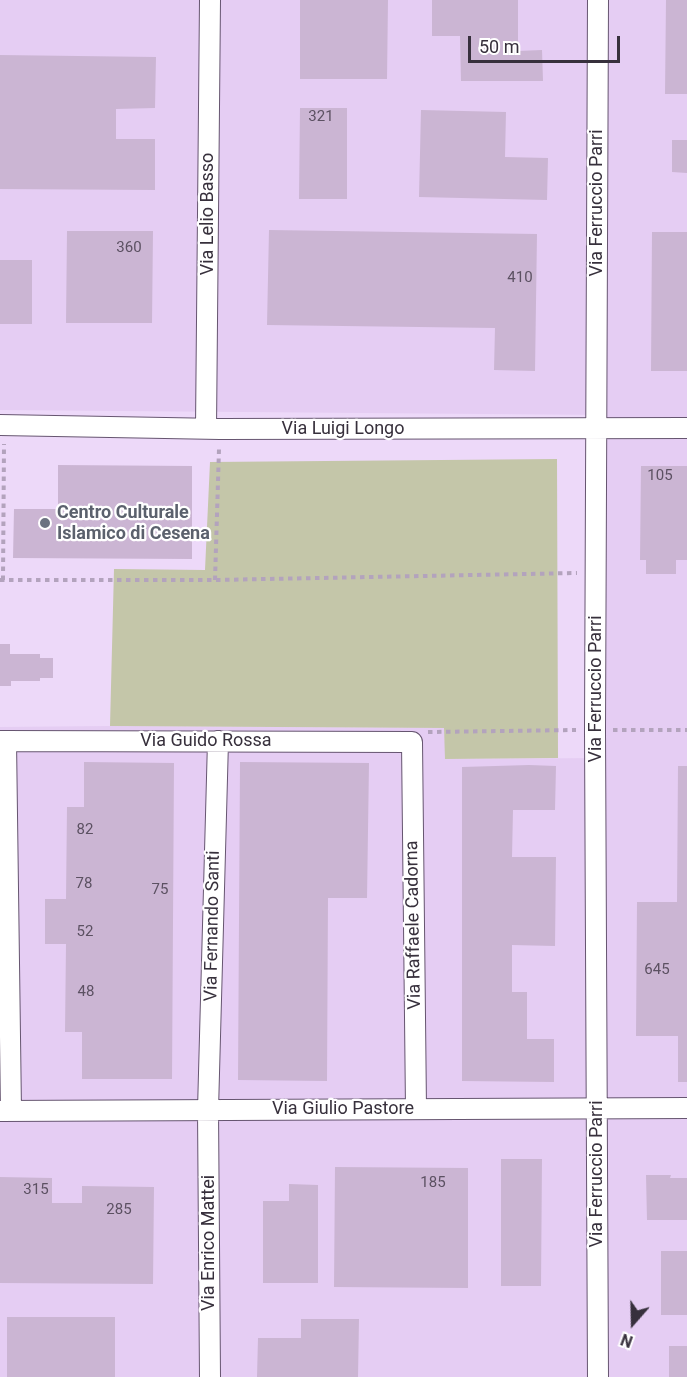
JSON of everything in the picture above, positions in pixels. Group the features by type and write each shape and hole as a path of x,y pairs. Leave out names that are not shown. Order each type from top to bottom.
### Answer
{"street":[{"name":"Via Lelio Basso","path":"210,0 213,429"},
{"name":"Via Ferruccio Parri","path":"598,0 595,730 598,1377"},
{"name":"Via Luigi Longo","path":"2,425 213,429 687,428"},
{"name":"Via Guido Rossa","path":"3,741 412,742"},
{"path":"3,741 5,1111"},
{"name":"Via Fernando Santi","path":"208,1110 218,741"},
{"name":"Via Raffaele Cadorna","path":"412,742 416,1109"},
{"name":"Via Giulio Pastore","path":"5,1111 687,1108"},
{"name":"Via Enrico Mattei","path":"208,1110 210,1377"}],"path":[{"path":"2,425 2,580 215,580 596,572"},
{"path":"213,429 215,580"},
{"path":"412,742 428,731 687,730"}],"shaded area":[{"path":"0,0 687,0 687,1377 0,1377 0,727 444,728 446,759 606,758 607,415 0,410"}],"green space":[{"path":"557,459 558,758 445,759 444,728 110,726 114,569 205,570 210,462"}],"building":[{"path":"300,0 388,0 387,79 300,79"},
{"path":"432,0 518,0 518,51 542,50 543,81 461,81 460,36 432,36"},
{"path":"666,0 687,0 687,94 665,94"},
{"path":"0,55 156,57 155,108 116,109 116,139 155,139 155,190 0,189"},
{"path":"300,108 347,108 347,199 299,199"},
{"path":"421,110 506,112 505,157 548,158 547,200 419,197"},
{"path":"672,140 687,140 687,173 672,172"},
{"path":"269,230 537,234 535,371 494,370 495,328 267,325"},
{"path":"67,231 153,231 152,323 66,323"},
{"path":"652,232 687,232 687,371 651,371"},
{"path":"0,260 32,260 32,324 0,324"},
{"path":"58,465 192,466 192,559 13,558 14,509 58,509"},
{"path":"641,466 687,466 687,560 676,560 676,574 646,574 646,560 640,560"},
{"path":"0,644 10,644 10,654 40,654 40,658 53,658 53,678 40,678 40,681 11,681 11,686 0,686"},
{"path":"84,762 174,763 172,1079 82,1079 82,1032 65,1032 66,944 45,944 45,899 66,899 67,807 84,807"},
{"path":"240,762 369,763 367,898 328,898 327,1081 238,1080"},
{"path":"556,766 555,810 513,810 512,857 556,857 555,946 512,945 512,992 527,992 527,1039 554,1039 554,1082 462,1081 462,767"},
{"path":"678,766 687,766 687,1082 678,1082 678,1036 636,1036 637,902 677,902"},
{"path":"501,1159 542,1159 541,1286 501,1286"},
{"path":"335,1167 468,1168 468,1288 334,1287"},
{"path":"646,1175 671,1175 670,1178 687,1178 687,1220 647,1220"},
{"path":"0,1177 52,1178 52,1203 82,1203 82,1186 154,1187 153,1284 0,1283"},
{"path":"289,1184 318,1185 318,1283 263,1283 263,1201 289,1201"},
{"path":"661,1251 687,1251 687,1315 661,1315"},
{"path":"7,1317 115,1317 115,1377 7,1377"},
{"path":"301,1319 359,1319 358,1377 257,1377 258,1338 301,1338"},
{"path":"669,1346 687,1346 687,1377 669,1377"}],"place":[{"name":"Centro Culturale Islamico di Cesena","path":"45,523"}]}
